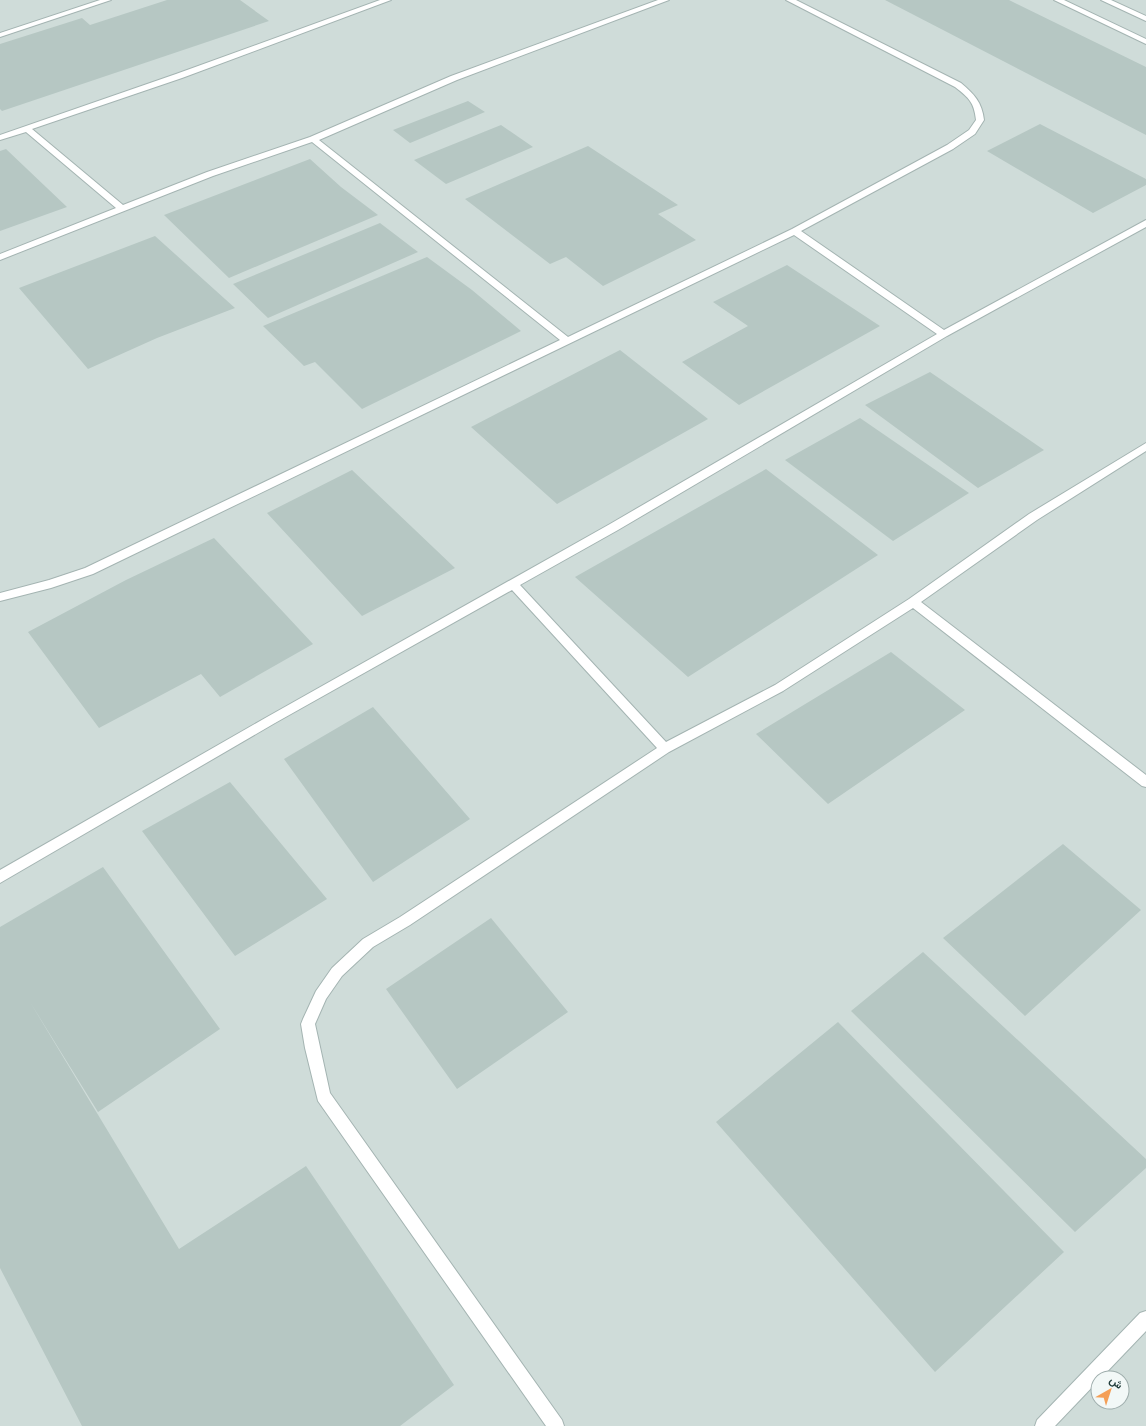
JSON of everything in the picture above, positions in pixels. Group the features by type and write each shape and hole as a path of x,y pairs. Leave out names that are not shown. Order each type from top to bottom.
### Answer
{"street":[{"path":"0,35 107,0"},
{"path":"0,138 217,62 386,0"},
{"path":"0,257 210,174 313,139 454,78 665,0"},
{"path":"0,597 51,584 89,571 795,231 950,147 972,132 980,120 980,107 973,98 958,85 790,0"},
{"path":"1058,0 1146,42"},
{"path":"1105,0 1146,19"},
{"path":"27,129 122,209"},
{"path":"313,139 567,341"},
{"path":"0,877 271,720 614,527 944,334 1146,223"},
{"path":"795,231 944,334"},
{"path":"556,1426 323,1096 308,1024 322,994 337,972 368,943 405,921 665,749 779,688 913,602 1033,516 1146,446"},
{"path":"513,584 665,749"},
{"path":"913,602 1146,782"},
{"path":"1043,1426 1146,1318"}],"shaded area":[{"path":"0,0 1146,0 1146,1426 0,1426"}],"building":[{"path":"167,0 240,0 269,21 2,111 0,109 0,44 82,18 90,25"},
{"path":"885,0 1009,0 1146,67 1146,135"},
{"path":"468,101 485,112 410,143 393,130"},
{"path":"1040,124 1146,179 1146,185 1093,213 987,151"},
{"path":"501,125 533,147 446,184 414,160"},
{"path":"588,146 678,205 658,214 696,240 603,286 566,257 550,264 465,199"},
{"path":"6,149 67,207 0,231 0,151"},
{"path":"310,159 341,187 378,215 229,278 164,215"},
{"path":"380,223 418,252 268,318 233,284"},
{"path":"155,236 235,308 157,338 88,369 19,288"},
{"path":"427,257 472,290 521,331 362,409 315,362 304,366 263,326"},
{"path":"787,265 880,326 739,405 682,362 748,326 713,302"},
{"path":"620,350 708,419 557,504 471,427"},
{"path":"930,372 1044,450 978,488 865,405"},
{"path":"860,418 969,493 893,541 785,460"},
{"path":"766,469 878,555 688,677 575,577"},
{"path":"352,470 455,568 362,616 267,513"},
{"path":"214,538 313,644 220,697 201,674 99,728 28,632 126,580"},
{"path":"891,652 965,710 828,804 756,734"},
{"path":"373,707 470,819 373,882 284,759"},
{"path":"230,782 327,899 235,956 142,831"},
{"path":"1063,844 1141,910 1025,1016 943,938"},
{"path":"103,867 220,1029 98,1112 30,1002 179,1249 306,1166 454,1385 400,1426 82,1426 0,1268 0,927"},
{"path":"491,918 568,1012 457,1089 386,989"},
{"path":"923,952 1146,1159 1146,1168 1075,1232 851,1011"},
{"path":"838,1022 1064,1252 935,1372 716,1122"}]}
